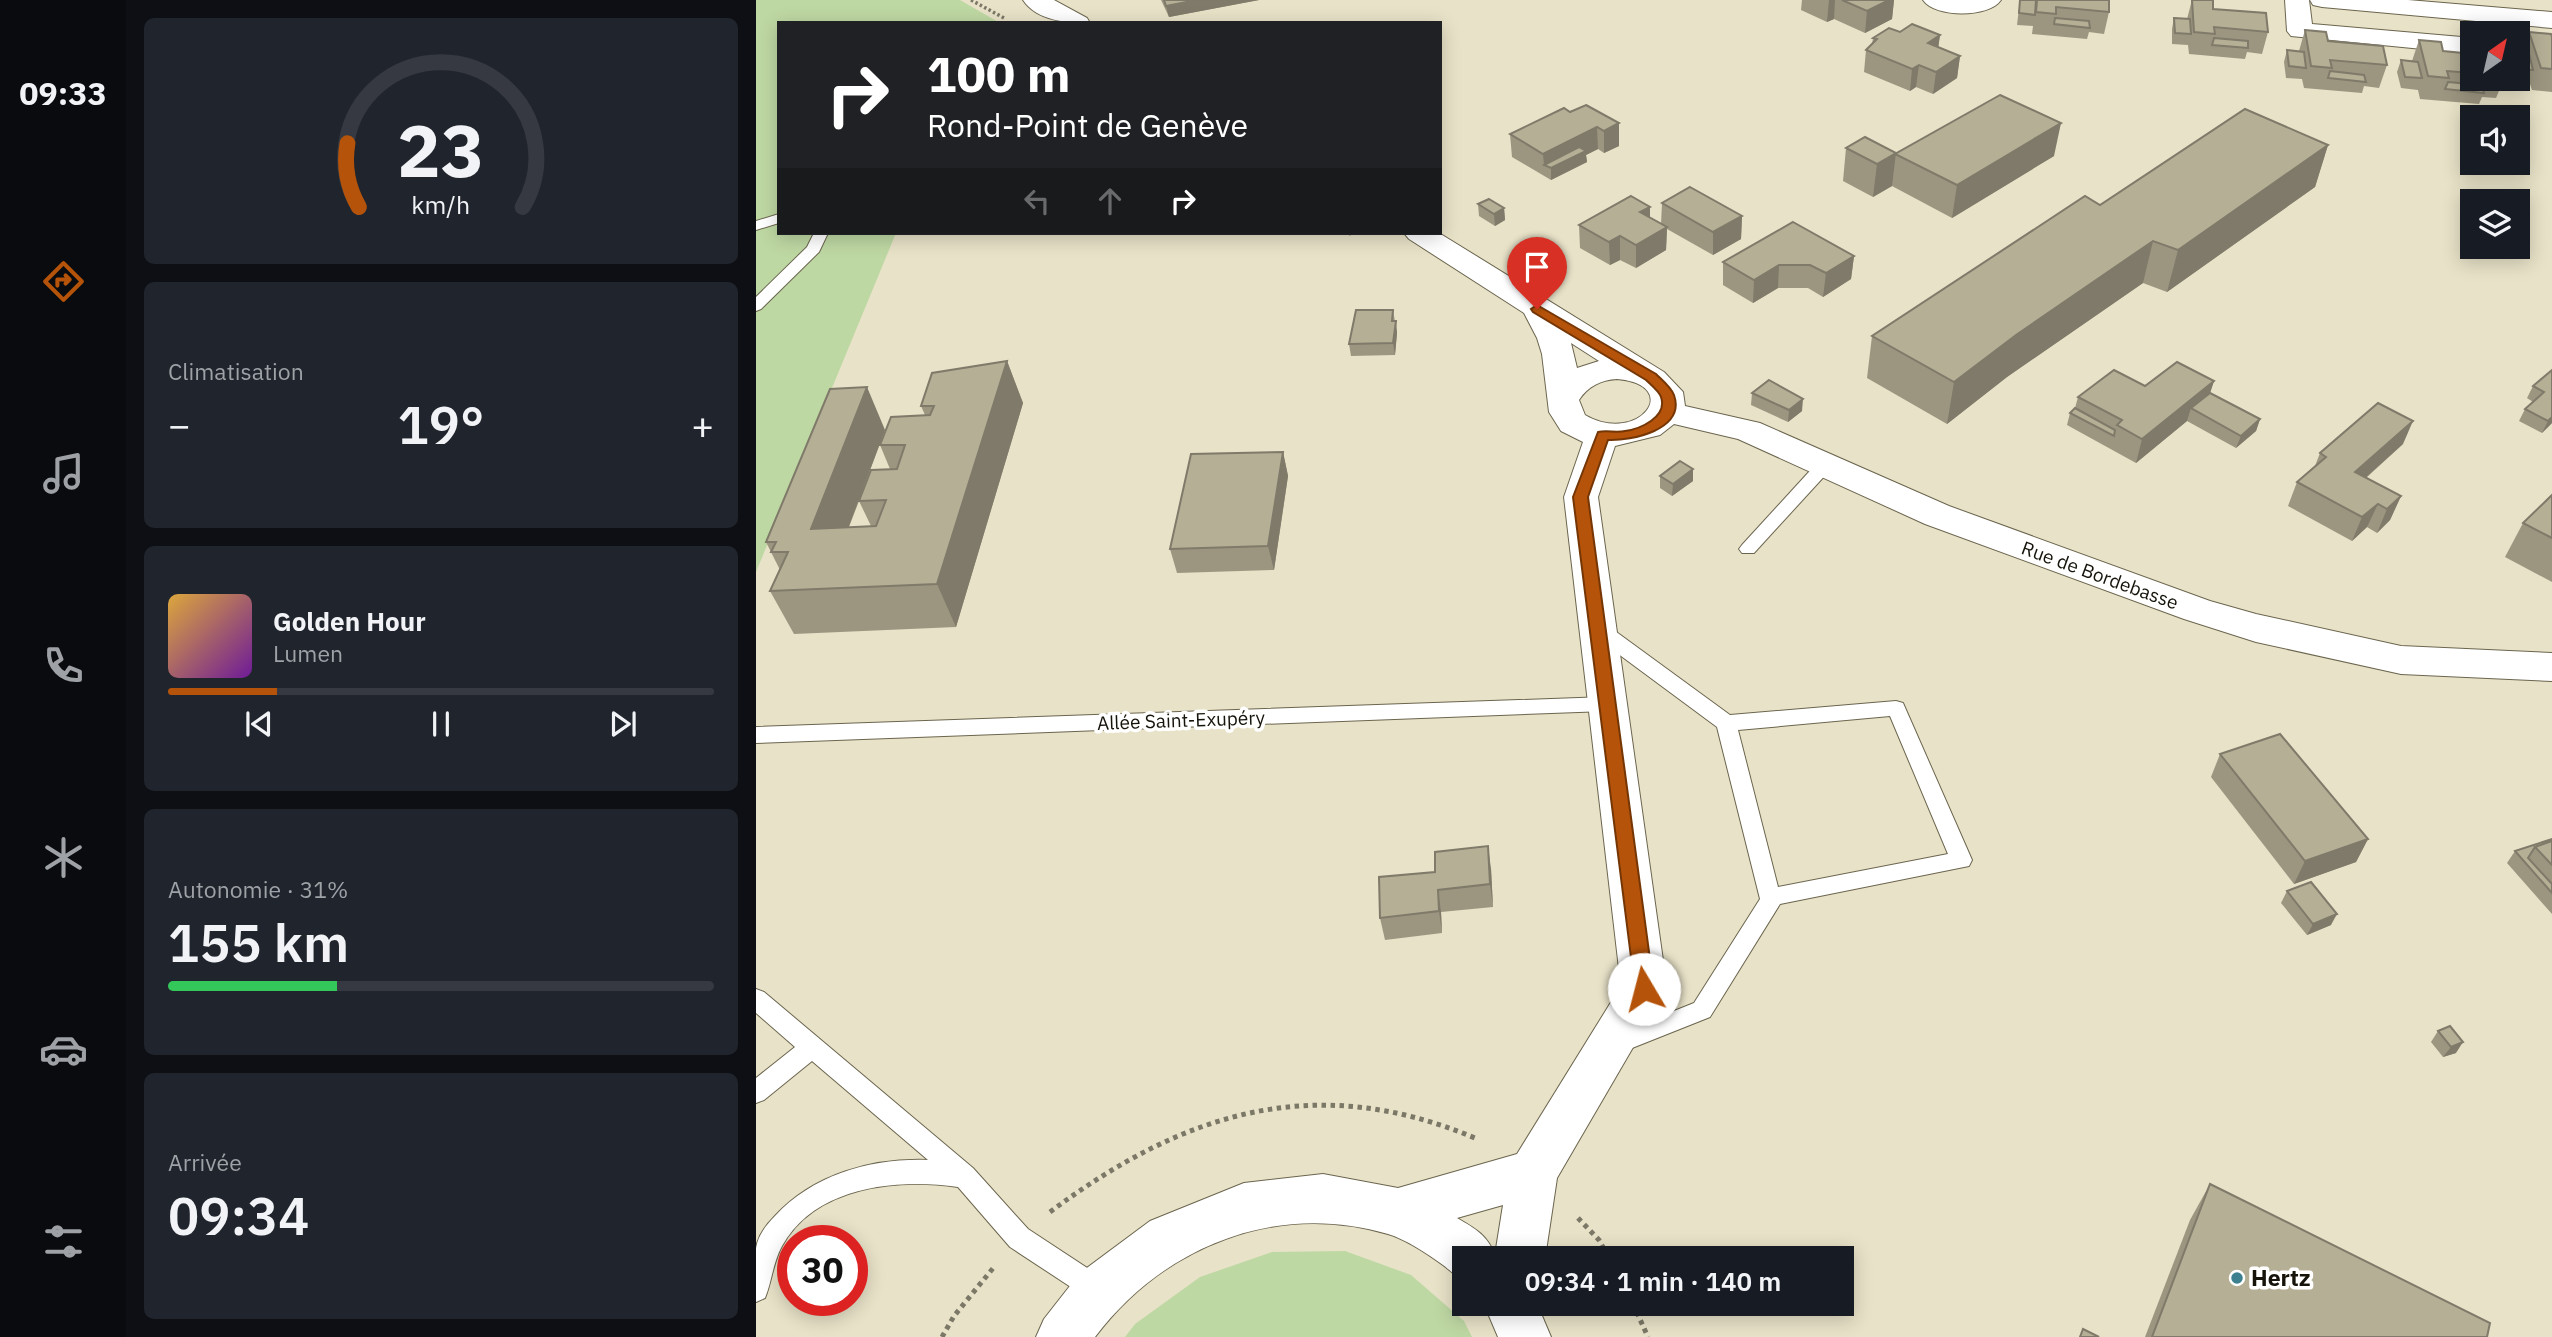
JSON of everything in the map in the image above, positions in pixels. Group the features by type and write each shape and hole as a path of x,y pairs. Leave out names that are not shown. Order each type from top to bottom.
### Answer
{"street":[{"path":"1035,0 1074,21"},
{"path":"1935,0 1950,5 1983,4 1989,0"},
{"path":"2297,0 2300,32 2460,45"},
{"path":"2322,0 2462,21"},
{"path":"2526,21 2552,20"},
{"path":"1422,235 1661,384 1667,393 1667,412 1657,423 1642,432 1623,436 1602,436 1575,425 1563,406 1562,370 1554,339 1537,309"},
{"path":"1564,397 1579,378 1592,372 1608,369 1639,372"},
{"name":"Rue de Bordebasse","path":"1667,412 1748,431 1950,519 2197,610 2256,628 2401,660 2552,667"},
{"path":"1523,1246 1533,1173 1644,989 1580,497 1602,436"},
{"path":"1398,1212 1533,1173"},
{"path":"1062,1337 1098,1291 1168,1238 1244,1206 1323,1198 1398,1212 1456,1246"}],"lane":[{"path":"756,226 777,219"},
{"path":"756,306 814,249 820,235"},
{"path":"1748,549 1824,466"},
{"path":"1596,627 1726,723 1771,897 1702,1010 1609,1047"},
{"name":"Allée Saint-Exupéry","path":"756,735 1606,704"},
{"path":"1726,723 1896,708 1961,860 1771,897"},
{"path":"756,999 964,1176 1019,1238 1098,1291"},
{"path":"756,1092 813,1047"},
{"path":"756,1289 775,1234 803,1207 833,1187 863,1177 907,1171 929,1170 964,1176"}],"path":[{"path":"971,0 1010,21"},
{"path":"1638,1316 1648,1337"}],"green space":[{"path":"756,0 960,0 997,21 777,21 777,235 895,235 756,572"},
{"path":"1345,1251 1411,1275 1452,1311 1452,1316 1458,1316 1464,1321 1472,1337 1125,1337 1135,1324 1200,1277 1272,1252"}],"building":[{"path":"1164,0 1197,0 1166,6"},
{"path":"1842,0 1889,0 1867,11"},
{"path":"2020,0 2036,0 2035,15 2019,13"},
{"path":"2037,0 2109,0 2109,12 2056,7 2056,14 2036,12"},
{"path":"2192,0 2213,0 2213,9 2266,13 2268,32 2214,27 2215,34 2194,32"},
{"path":"2055,18 2089,21 2090,28 2054,24"},
{"path":"2174,18 2190,19 2191,34 2175,33"},
{"path":"1912,24 1940,35 1928,43 1960,56 1936,72 1919,65 1912,69 1866,50 1877,39 1873,38 1889,28 1900,32"},
{"path":"2305,30 2326,32 2328,41 2383,46 2387,65 2330,60 2332,68 2311,66"},
{"path":"2530,32 2551,34 2552,37 2552,69 2541,68"},
{"path":"2214,38 2248,41 2248,48 2212,45"},
{"path":"2419,40 2441,42 2443,51 2460,53 2460,72 2447,71 2449,78 2428,76"},
{"path":"2287,50 2304,52 2306,68 2289,66"},
{"path":"2401,60 2418,62 2422,78 2405,77"},
{"path":"2330,71 2364,75 2366,82 2328,78"},
{"path":"2448,82 2460,83 2460,91 2445,89"},
{"path":"2000,95 2061,123 1957,185 1895,154"},
{"path":"1586,105 1619,123 1604,131 1597,127 1543,154 1510,134 1564,108 1570,112"},
{"path":"2245,109 2328,145 2178,250 2153,241 2016,335 1954,382 1872,336 2085,196 2100,205"},
{"path":"1865,137 1896,153 1877,164 1846,148"},
{"path":"1579,147 1586,151 1551,168 1544,165"},
{"path":"1690,187 1742,216 1713,232 1662,203"},
{"path":"1631,196 1650,207 1640,212 1667,227 1636,245 1620,236 1609,242 1579,225"},
{"path":"1489,199 1504,208 1494,214 1478,204"},
{"path":"1793,222 1854,256 1826,273 1810,265 1779,265 1754,280 1723,262"},
{"path":"1356,310 1393,310 1392,321 1396,321 1393,343 1349,344"},
{"path":"1007,361 937,584 770,591 788,552 771,552 776,542 766,542 830,389 867,387 811,529 876,526 886,500 859,501 871,470 897,469 905,445 880,445 891,417 930,415 934,406 921,406 932,373"},
{"path":"2177,362 2214,381 2142,439 2117,425 2122,420 2078,397 2114,370 2145,386"},
{"path":"2552,370 2552,417 2548,421 2525,409 2544,392 2533,386"},
{"path":"1769,380 1803,399 1789,410 1752,393"},
{"path":"2210,393 2260,419 2241,436 2191,408"},
{"path":"2378,403 2413,421 2355,472 2401,496 2387,509 2378,504 2362,517 2297,482 2326,457 2320,453"},
{"path":"2075,408 2115,430 2114,436 2070,413"},
{"path":"1283,452 1268,546 1170,549 1191,454"},
{"path":"1680,461 1693,469 1673,484 1660,476"},
{"path":"2552,495 2552,538 2523,523"},
{"path":"2280,734 2368,839 2305,861 2220,754"},
{"path":"2552,839 2535,847 2528,858 2552,884 2552,893 2515,851"},
{"path":"2552,841 2552,865 2535,847"},
{"path":"1488,846 1490,884 1438,890 1439,911 1380,918 1379,877 1435,872 1435,852"},
{"path":"2311,882 2337,914 2313,924 2287,891"},
{"path":"2450,1026 2463,1042 2451,1047 2438,1031"},
{"path":"2210,1184 2490,1323 2487,1337 2152,1337"},
{"path":"2083,1329 2099,1337 2080,1337"}],"place":[{"name":"Hertz","path":"2237,1278"}],"route":[{"path":"1537,309 1661,384 1669,402 1667,412 1657,423 1642,432 1602,436 1580,497 1644,989"}]}
